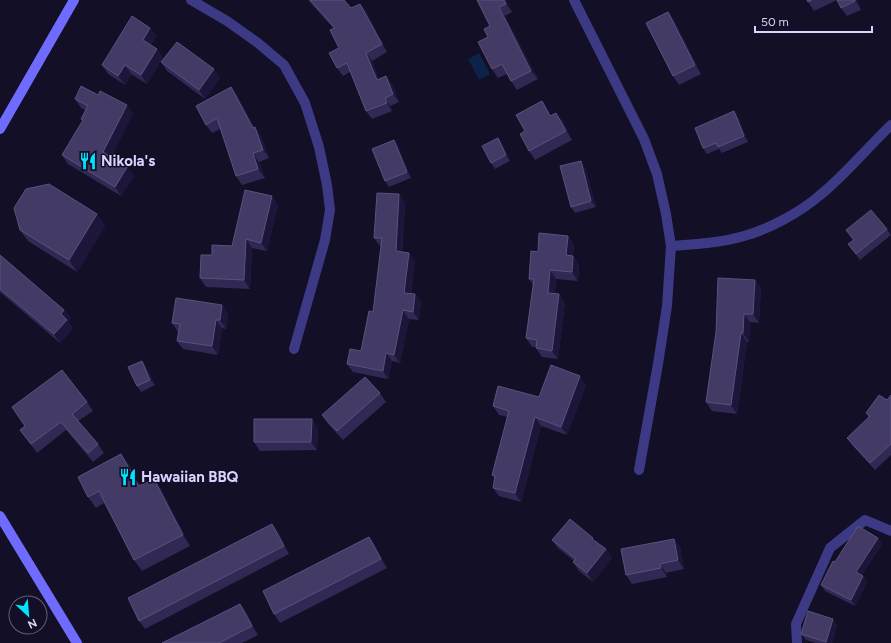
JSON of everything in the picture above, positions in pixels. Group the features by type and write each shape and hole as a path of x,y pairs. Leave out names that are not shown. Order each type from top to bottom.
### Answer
{"main road":[{"path":"0,129 74,0"},
{"path":"0,516 77,643"}],"street":[{"path":"191,0 258,43 284,65 305,103 319,147 327,185 330,210 325,240 294,349"},
{"path":"574,0 644,139 657,174 671,246 667,306 639,470"},
{"path":"671,246 716,242 744,236 771,226 819,197 891,125"},
{"path":"797,643 796,624 830,548 865,520 891,531"}],"water":[{"path":"479,53 490,74 479,80 468,59"}],"building":[{"path":"310,0 344,0 351,8 360,4 382,44 366,53 377,80 386,76 393,94 385,98 387,103 366,111 347,63 337,68 329,53 339,48 330,30 335,28"},
{"path":"477,0 504,0 506,4 499,7 531,71 511,81 502,64 492,69 478,42 488,37 484,29 490,26"},
{"path":"837,0 855,0 855,1 841,8"},
{"path":"668,12 695,65 673,76 646,23"},
{"path":"132,16 150,28 143,40 157,49 141,75 125,65 118,76 102,65"},
{"path":"177,42 214,69 199,90 161,62"},
{"path":"81,86 98,95 100,91 127,105 103,152 127,167 115,187 62,155 83,120 81,119 88,106 75,99"},
{"path":"231,87 253,128 255,127 263,150 253,153 258,169 236,176 217,118 206,125 196,106"},
{"path":"542,101 550,116 556,113 566,131 529,151 520,134 525,131 516,115"},
{"path":"734,111 744,136 718,147 716,143 703,148 695,128"},
{"path":"498,138 506,155 491,163 482,146"},
{"path":"394,140 407,172 385,181 372,149"},
{"path":"581,161 591,201 571,207 560,166"},
{"path":"49,184 97,214 69,260 20,230 14,208 26,189"},
{"path":"245,190 272,196 261,243 246,239 244,280 200,278 201,255 212,255 212,245 232,246"},
{"path":"377,193 399,194 396,251 409,253 404,293 415,294 413,312 403,310 394,355 386,353 383,371 347,364 350,349 361,351 369,311 373,312 382,238 374,238"},
{"path":"871,210 887,229 856,254 848,244 854,240 846,230"},
{"path":"539,233 568,236 566,255 573,256 572,272 550,270 548,293 559,294 552,351 536,348 537,340 526,338 534,279 529,279 531,251 538,252"},
{"path":"0,255 64,310 61,314 67,320 54,334 0,289"},
{"path":"718,278 755,280 753,314 744,314 743,333 741,333 731,405 706,402 716,332"},
{"path":"176,298 222,305 220,320 216,320 212,346 177,341 180,324 172,323"},
{"path":"142,361 150,380 137,386 128,367"},
{"path":"551,365 580,376 561,427 535,417 515,493 493,488 495,476 492,475 509,411 493,406 498,386 539,397"},
{"path":"62,370 87,402 72,414 98,444 88,453 61,422 31,444 20,430 25,426 12,407"},
{"path":"365,377 380,393 337,431 322,415"},
{"path":"879,395 887,400 891,395 891,444 870,463 847,438 870,416 866,413"},
{"path":"254,419 312,419 311,442 254,442"},
{"path":"121,454 139,486 154,479 183,535 134,560 99,491 88,497 78,477"},
{"path":"570,519 593,538 592,539 606,549 587,573 573,562 576,559 552,540"},
{"path":"272,524 284,546 139,621 128,598"},
{"path":"858,526 878,538 856,572 863,576 851,600 821,585 833,561 835,562"},
{"path":"369,537 381,559 274,614 263,591"},
{"path":"674,539 678,560 660,564 661,568 626,575 621,549"},
{"path":"240,604 252,626 219,643 162,643"},
{"path":"808,611 833,619 826,642 801,634"}],"place":[{"name":"Nikola's","path":"88,161"},
{"name":"Hawaiian BBQ","path":"128,477"}]}
